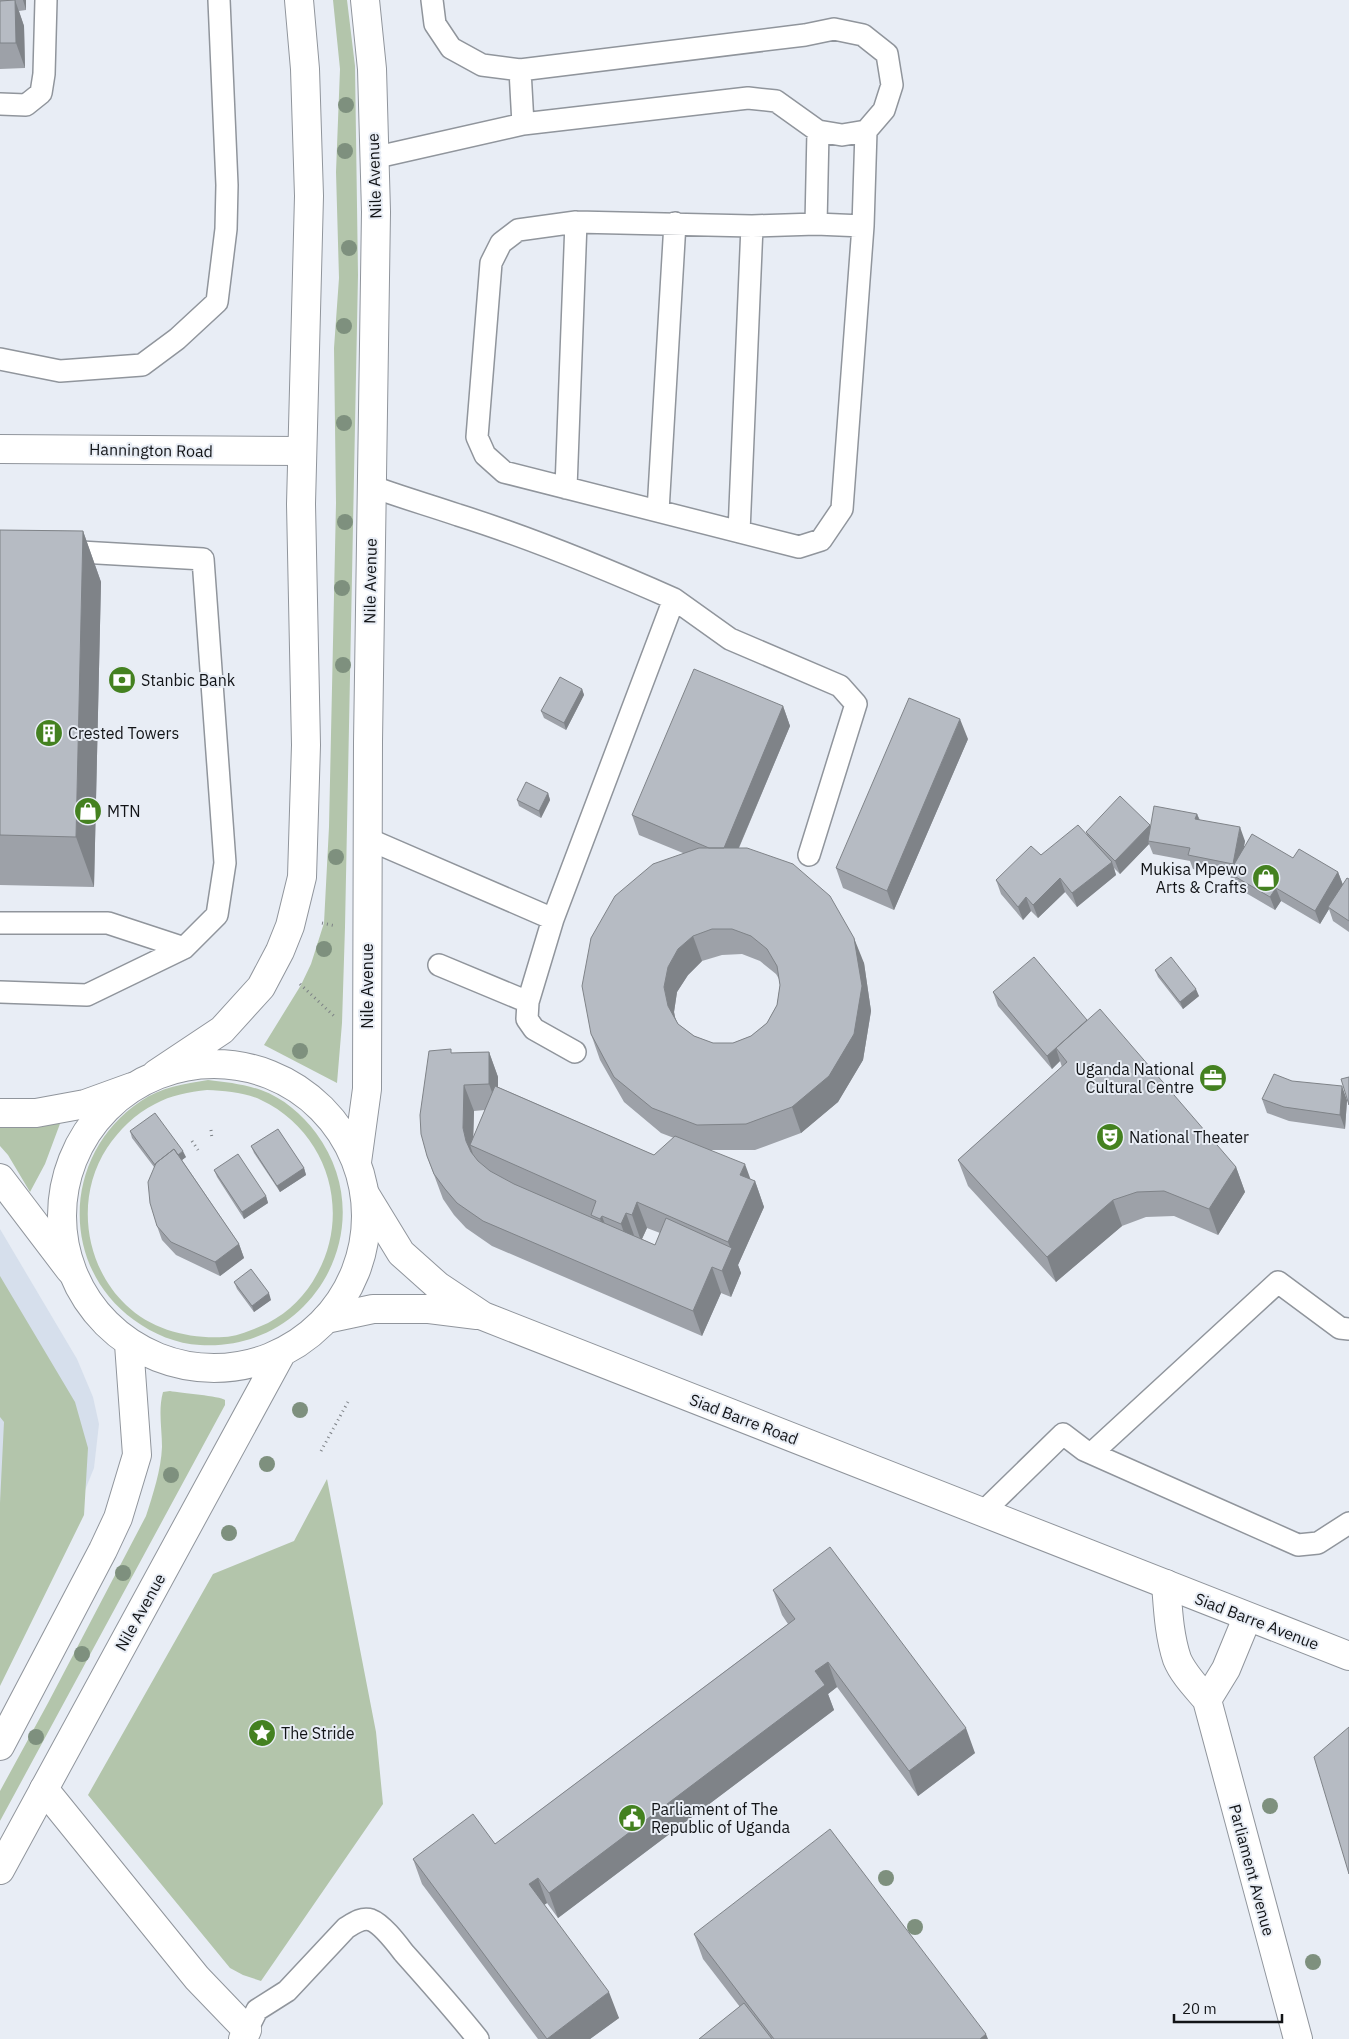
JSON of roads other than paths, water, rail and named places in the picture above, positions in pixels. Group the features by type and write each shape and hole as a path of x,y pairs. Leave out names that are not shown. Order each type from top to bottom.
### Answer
{"main road":[{"path":"0,1112 36,1113 85,1104 132,1087 156,1074 222,1030 261,987 292,918 302,876 306,746 300,504 309,196 305,70 299,0"},
{"name":"Nile Avenue","path":"357,1162 367,1089 371,486 376,212 372,69 365,0"},
{"name":"Hannington Road","path":"0,449 301,452"},
{"path":"0,1178 70,1270 85,1299 105,1324 129,1344 159,1360 192,1368 226,1369 260,1362 281,1354 326,1319 349,1287 360,1258 366,1226 365,1194 357,1162 343,1134 325,1111 302,1090 275,1076 246,1066 216,1063 185,1066 156,1074"},
{"path":"70,1270 63,1241 61,1212 75,1154 89,1128 109,1105 132,1087"},
{"name":"Siad Barre Road","path":"365,1194 401,1253 438,1286 483,1316 1166,1584"},
{"path":"326,1319 373,1309 429,1309 483,1316"},
{"path":"0,1746 100,1558 118,1518 128,1487 138,1455 129,1344"},
{"name":"Nile Avenue","path":"0,1870 281,1354"},
{"name":"Siad Barre Avenue","path":"1166,1584 1247,1618 1349,1656"},
{"name":"Parliament Avenue","path":"1166,1584 1169,1617 1178,1660 1187,1676 1207,1700 1298,2039"},
{"path":"1207,1700 1226,1669 1247,1618"},
{"path":"44,1789 197,1978 245,2034"}],"lane":[{"path":"0,104 26,105 41,93 44,74 46,0"},
{"path":"0,359 60,371 142,364 176,339 217,302 226,229 227,185 219,0"},
{"path":"432,0 435,24 451,48 482,65 520,70 804,35 834,28 863,35 887,54 892,85 884,110 866,131 863,226 842,510 822,540 799,547 504,472 485,455 477,437 492,264 501,243 518,230 576,222 752,226 816,224 863,226"},
{"path":"520,70 523,124"},
{"path":"374,158 523,124 748,98 776,101 818,131 842,135 866,131"},
{"path":"816,224 818,131"},
{"path":"566,488 576,222"},
{"path":"658,512 675,223"},
{"path":"739,532 752,226"},
{"path":"371,486 555,550 674,599 730,639 840,686 856,704 809,855"},
{"path":"0,992 88,995 184,948 217,915 225,863 203,559 39,550"},
{"path":"575,1052 534,1029 527,1019 528,1002 553,919 674,599"},
{"path":"368,840 553,919"},
{"path":"0,923 108,923 184,948"},
{"path":"439,965 528,1002"},
{"path":"1092,1453 1278,1282 1340,1328 1349,1329"},
{"path":"982,1512 1064,1434 1084,1450 1298,1545 1318,1543 1349,1523"},
{"path":"245,2034 257,2010 288,1990 346,1928 357,1920 365,1919 372,1920 396,1943 478,2039"}],"place":[{"name":"Stanbic Bank","path":"122,680"},
{"name":"Crested Towers","path":"49,733"},
{"name":"MTN","path":"88,811"},
{"name":"Mukisa Mpewo Arts & Crafts","path":"1266,878"},
{"name":"Uganda National Cultural Centre","path":"1213,1078"},
{"name":"National Theater","path":"1110,1137"},
{"name":"The Stride","path":"262,1733"},
{"name":"Parliament of The Republic of Uganda","path":"632,1818"}]}
